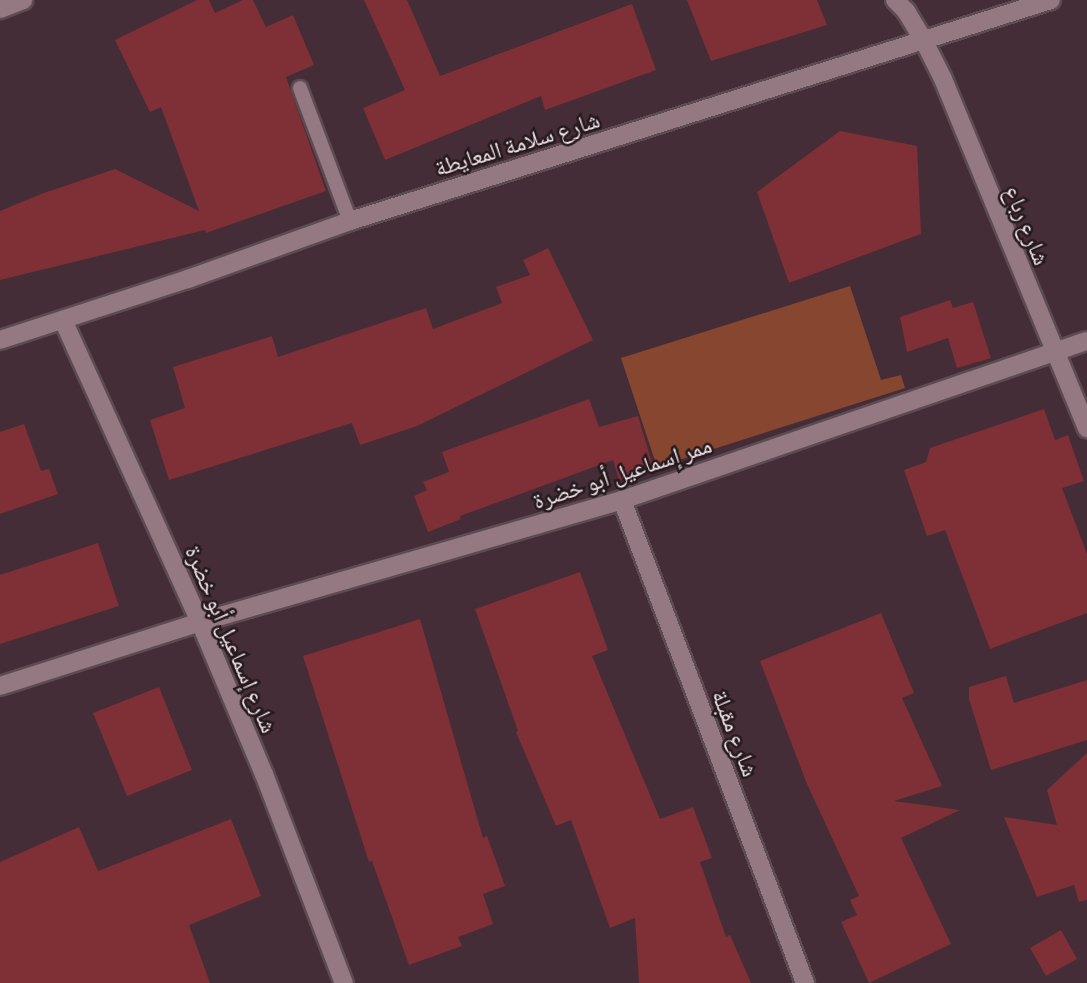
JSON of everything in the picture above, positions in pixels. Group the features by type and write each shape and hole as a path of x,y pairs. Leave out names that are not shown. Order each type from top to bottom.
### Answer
{"street":[{"path":"0,9 23,0"},
{"name":"شارع رباع","path":"895,0 906,11 943,79 1087,429"},
{"name":"شارع سلامة المعايطة","path":"0,340 350,221 1051,0"},
{"name":"شارع إسماعيل أبو خضرة","path":"63,320 200,622 264,774 344,983"},
{"name":"ممر إسماعيل أبو خضرة","path":"0,686 200,622 622,500 1087,341"},
{"name":"شارع مقبلة","path":"622,500 805,983"}],"lane":[{"path":"300,88 350,221"}],"shaded area":[{"path":"850,286 881,380 901,375 905,388 657,467 621,358"}],"building":[{"path":"197,0 209,0 215,13 243,0 253,0 266,27 293,15 314,65 286,77 326,191 206,233 205,230 0,280 0,211 41,194 115,169 199,211 161,107 150,112 115,40"},
{"path":"364,0 407,0 440,76 632,4 656,70 545,110 541,96 385,160 363,108 405,90"},
{"path":"687,0 817,0 827,25 711,61"},
{"path":"840,131 917,146 921,234 789,283 757,192"},
{"path":"548,248 593,340 417,426 360,445 352,423 169,480 150,420 185,408 173,367 272,336 278,357 426,308 433,329 502,303 496,287 530,275 523,260"},
{"path":"950,300 953,308 973,302 991,358 957,368 948,338 907,352 900,317"},
{"path":"589,399 599,427 638,416 654,470 619,480 613,460 460,516 461,519 428,532 414,496 427,490 423,482 449,472 442,452"},
{"path":"1044,409 1055,440 1068,435 1084,481 1062,488 1087,554 1087,613 990,649 945,530 927,536 904,470 926,462 930,448"},
{"path":"24,424 41,471 49,469 58,494 0,514 0,432"},
{"path":"98,543 119,606 0,644 0,575"},
{"path":"580,572 608,650 592,656 660,819 693,807 712,858 700,862 726,937 730,935 751,983 639,983 635,918 610,928 571,820 556,826 516,732 518,731 475,609"},
{"path":"881,613 914,693 902,698 942,786 894,801 960,810 901,838 951,944 869,983 841,922 857,915 850,900 859,896 807,784 760,661"},
{"path":"420,619 483,838 487,836 505,886 483,894 493,924 458,937 462,946 409,965 372,861 369,862 303,656"},
{"path":"1006,676 1014,703 1087,680 1087,740 991,770 969,699 969,687"},
{"path":"159,687 192,770 127,796 93,713"},
{"path":"1087,753 1087,900 1079,902 1074,885 1037,897 1004,817 1057,825 1047,790"},
{"path":"231,819 261,896 189,925 210,983 0,983 0,862 79,827 98,871"},
{"path":"1061,930 1077,959 1046,976 1030,948"}]}
